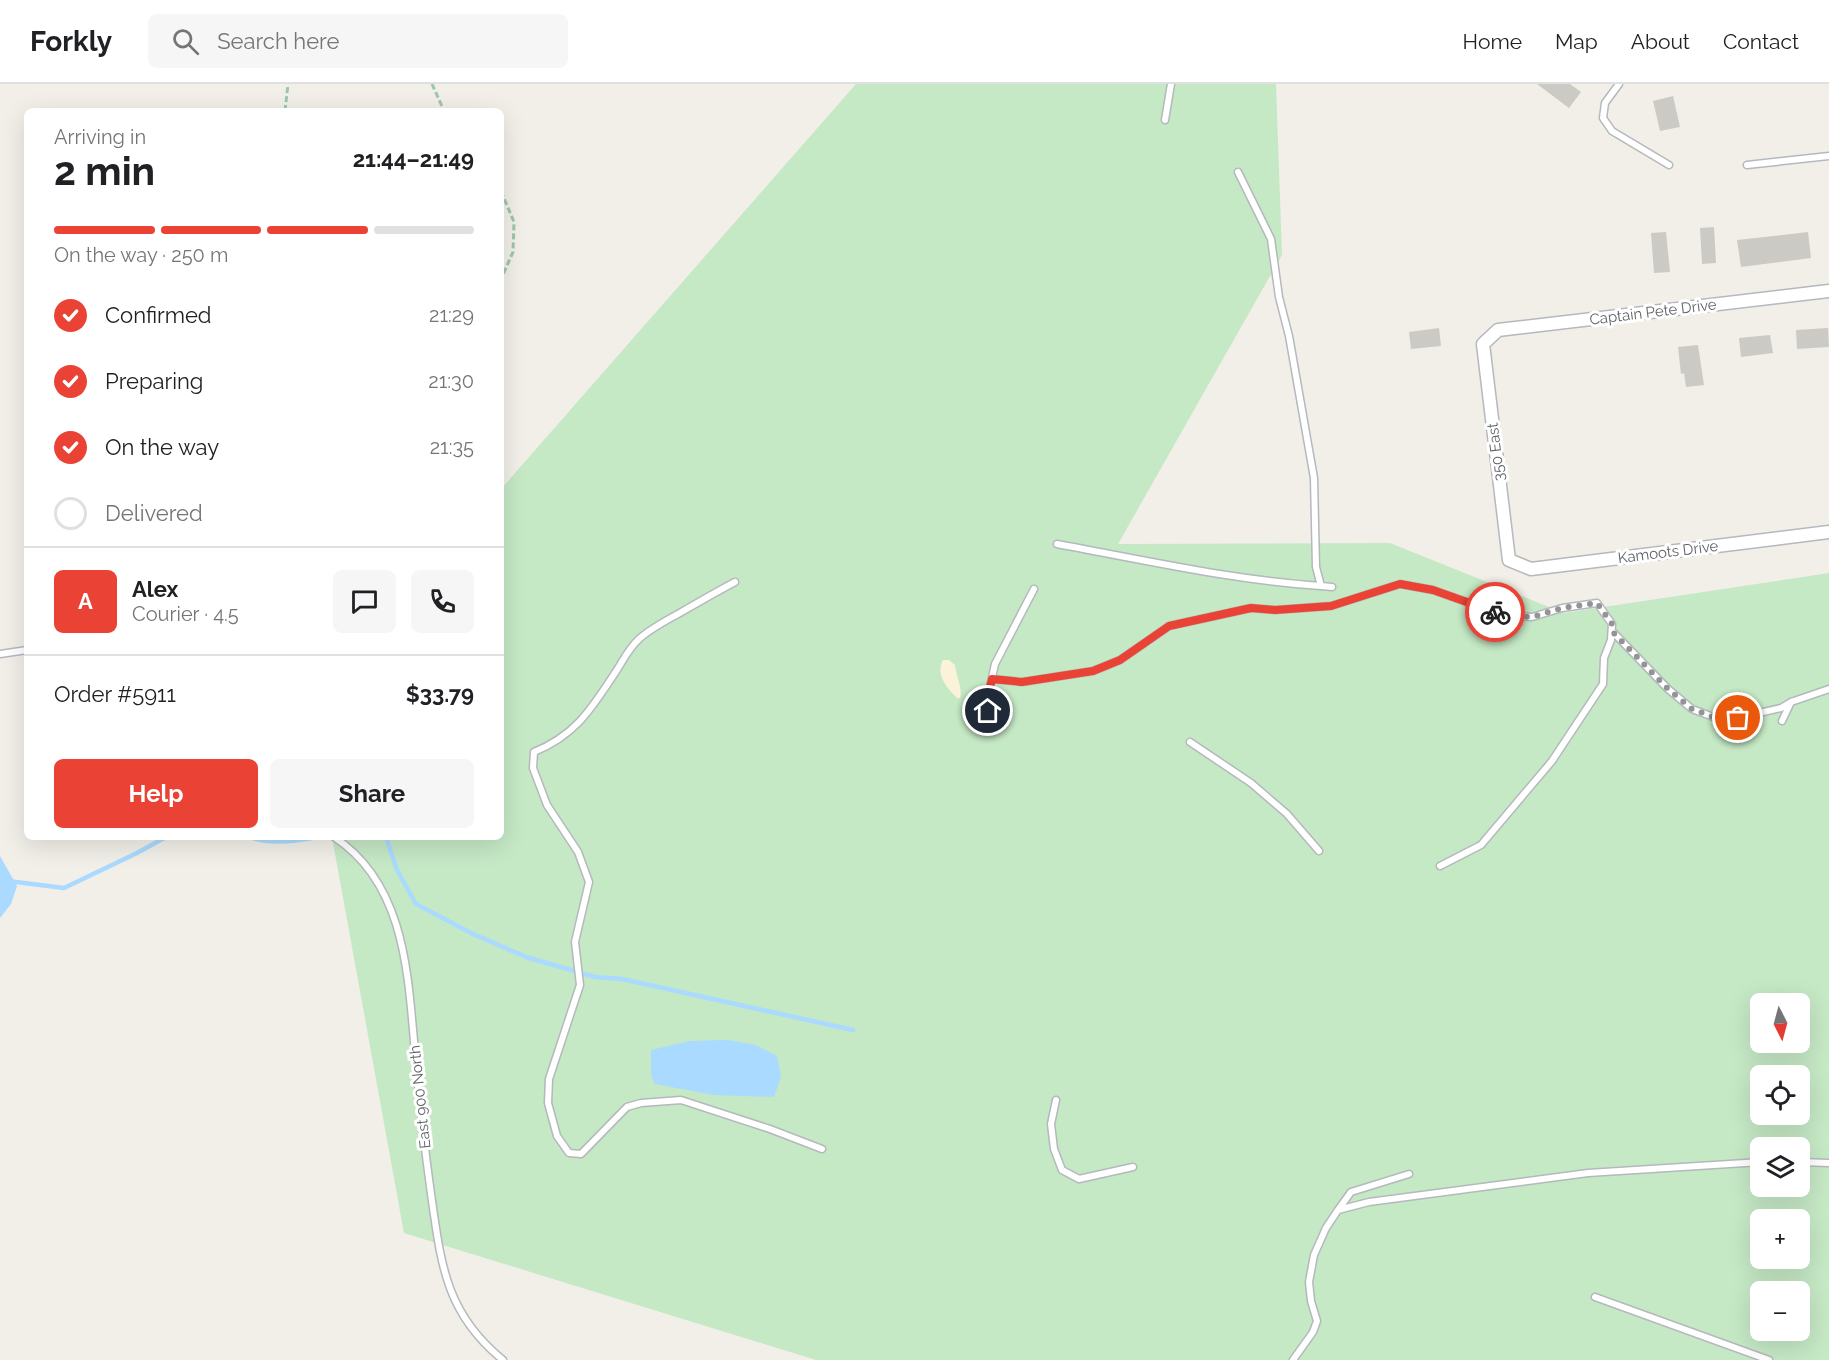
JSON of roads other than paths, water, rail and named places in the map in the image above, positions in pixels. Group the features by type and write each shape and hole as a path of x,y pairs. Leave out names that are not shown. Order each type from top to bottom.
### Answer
{"street":[{"name":"Captain Pete Drive","path":"1483,344 1498,330 1829,291"},
{"name":"350 East","path":"1483,344 1509,560"},
{"name":"Kamoots Drive","path":"1509,560 1532,569 1829,532"}],"lane":[{"path":"1165,120 1171,84"},
{"path":"1619,84 1605,103 1603,118 1612,131 1669,165"},
{"path":"1747,165 1829,156"},
{"path":"1238,172 1270,239 1314,478 1316,567 1320,586"},
{"path":"1057,544 1243,577 1288,584 1332,587"},
{"path":"735,582 641,637 630,648 578,725 564,737 534,752 533,768 547,805 578,852 589,882 575,942 580,985 549,1079 548,1103 557,1136 569,1153 581,1154 627,1107 650,1102 681,1100 770,1129 822,1149"},
{"path":"992,679 1022,682 1093,671 1120,660 1169,626 1251,608 1275,610 1331,606 1400,584 1433,590 1503,615 1532,617 1562,608 1597,603 1612,624 1611,640 1604,658 1603,684 1552,761 1481,845 1440,866"},
{"path":"988,711 989,691 995,664 1034,589"},
{"path":"1612,631 1668,689 1692,709 1724,721 1780,708 1829,689"},
{"path":"0,654 24,650"},
{"path":"1782,721 1791,702"},
{"path":"1190,742 1251,783 1287,814 1319,851"},
{"name":"East 900 North","path":"338,840 360,857 372,872 396,922 407,977 422,1126 440,1257 454,1300 465,1319 478,1336 503,1360"},
{"path":"1056,1100 1051,1124 1054,1149 1062,1170 1079,1179 1133,1167"},
{"path":"1810,1162 1829,1163"},
{"path":"1338,1210 1380,1201 1588,1173 1750,1163"},
{"path":"1293,1360 1313,1332 1317,1321 1311,1301 1309,1282 1314,1255 1326,1228 1351,1192 1409,1174"},
{"path":"1595,1297 1769,1360"}],"water":[{"path":"0,856 17,886 11,904 0,918"},
{"path":"727,1040 756,1045 777,1056 781,1077 774,1097 714,1095 655,1084 651,1076 651,1050 690,1041"}],"waterway":[{"path":"0,880 64,888 161,840"},
{"path":"263,840 274,842 298,840"},
{"path":"387,840 397,870 416,904 473,934 526,957 595,977 622,979 853,1030"}]}
